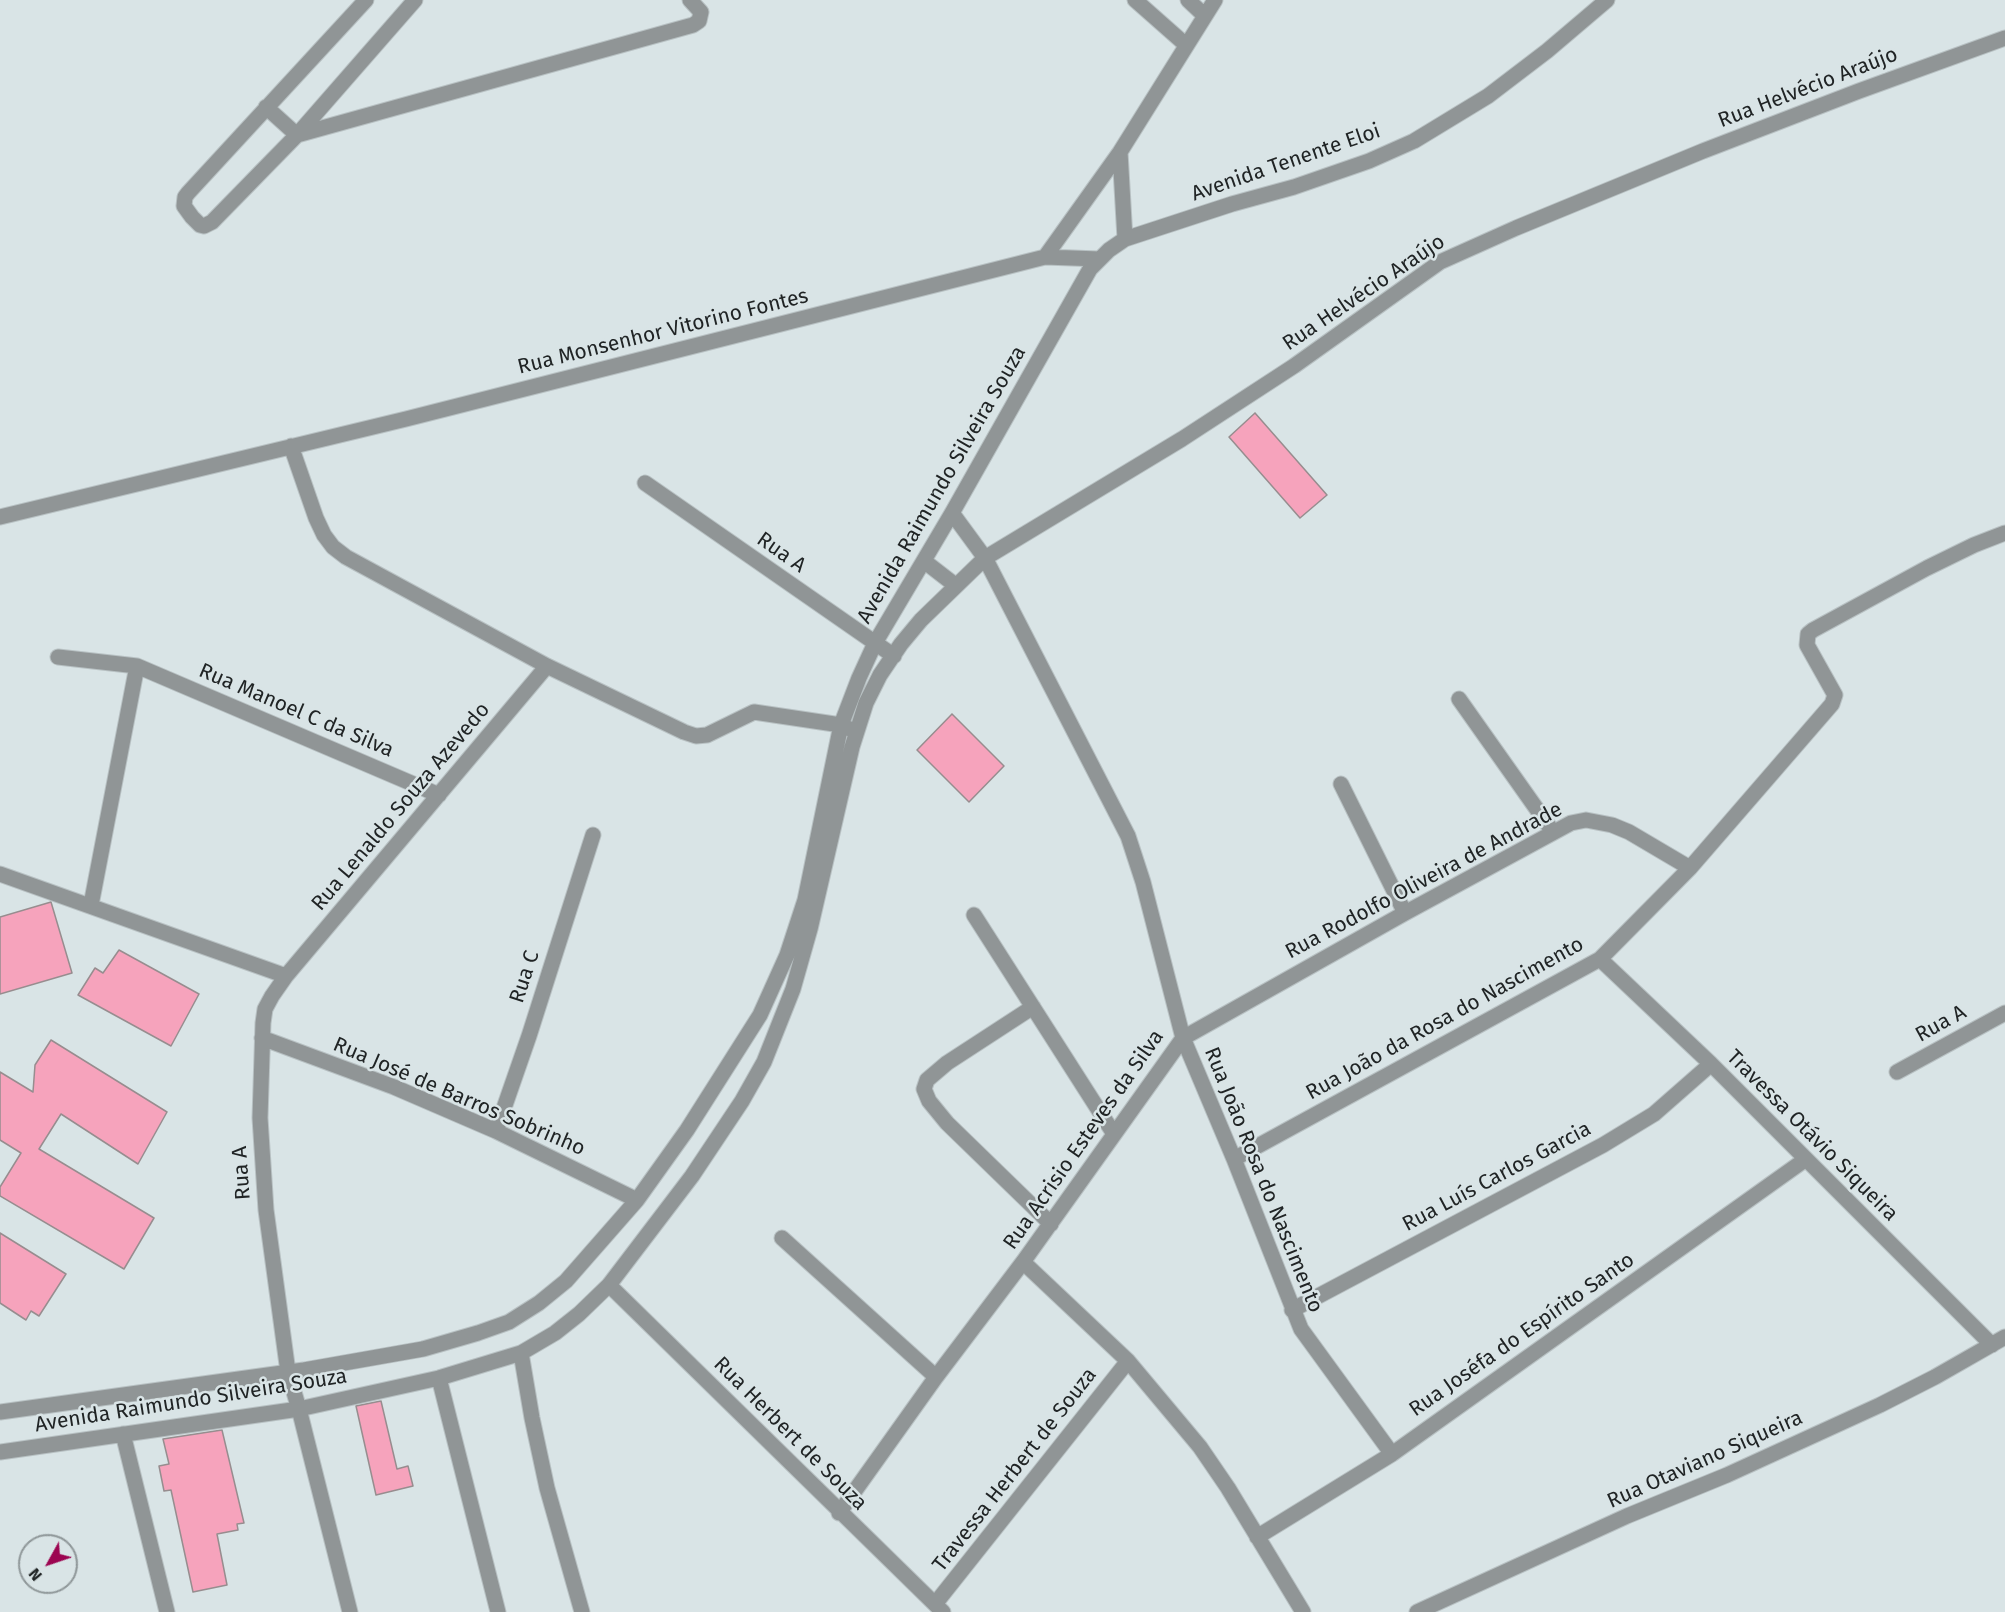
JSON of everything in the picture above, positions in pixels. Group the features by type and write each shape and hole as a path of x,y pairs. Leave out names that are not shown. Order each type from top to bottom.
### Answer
{"street":[{"path":"366,0 185,197 184,206 192,218 204,226 212,222 297,135 415,0"},
{"path":"297,135 693,25 699,21 701,12 690,0"},
{"path":"1135,0 1186,45"},
{"path":"1188,0 1205,16"},
{"path":"1045,257 1120,152 1215,0"},
{"name":"Avenida Tenente Eloi","path":"1094,264 1125,239 1232,204 1294,187 1369,161 1414,141 1488,96 1547,51 1607,0"},
{"name":"Rua Helvécio Araújo","path":"866,703 894,656 921,620 985,558 1294,366 1440,262 1692,155 1859,90 2005,38"},
{"path":"267,107 297,135"},
{"path":"1120,152 1125,239"},
{"name":"Rua Monsenhor Vitorino Fontes","path":"0,517 406,419 1045,257 1094,264"},
{"name":"Avenida Raimundo Silveira Souza","path":"0,1412 288,1372 423,1348 509,1322 539,1303 566,1281 637,1200 687,1130 738,1053 774,986 805,900 841,726 875,644 1094,264"},
{"path":"291,446 316,518 333,547 346,557 547,666 684,732 696,735 707,735 754,712 841,726 856,732"},
{"name":"Rua A","path":"645,483 894,656"},
{"name":"Rua Acrisio Esteves da Silva","path":"839,1513 936,1377 1023,1263 1183,1038 1143,882 1128,836 985,558 952,513"},
{"name":"Rua João da Rosa do Nascimento","path":"1234,1159 1600,959 1690,868 1832,704 1835,695 1807,645 1809,634 1927,568 1974,544 2005,533"},
{"path":"924,561 955,585"},
{"name":"Rua Manoel C da Silva","path":"58,657 137,666 439,795"},
{"path":"91,905 137,666"},
{"name":"Rua Lenaldo Souza Azevedo","path":"286,976 547,666"},
{"path":"1458,699 1553,832"},
{"name":"Avenida Raimundo Silveira Souza","path":"0,1452 299,1409 439,1378 521,1353 555,1333 579,1314 609,1285 692,1176 742,1101 764,1062 793,989 810,929 856,732 866,703"},
{"path":"1341,784 1406,913"},
{"name":"Rua Rodolfo Oliveira de Andrade","path":"1183,1038 1571,823 1586,820 1598,821 1629,832 1690,868"},
{"name":"Rua C","path":"496,1131 593,835"},
{"path":"0,874 286,976"},
{"path":"974,915 1114,1134"},
{"name":"Travessa Otávio Siqueira","path":"1600,959 1998,1341"},
{"name":"Rua A","path":"286,976 265,1009 262,1038 260,1118 266,1210 288,1372 350,1612"},
{"path":"1033,1007 947,1064 927,1080 924,1089 929,1101 947,1123 1051,1224"},
{"name":"Rua A","path":"1897,1072 2005,1013"},
{"name":"Rua José de Barros Sobrinho","path":"262,1038 394,1087 496,1131 637,1200"},
{"name":"Rua João Rosa do Nascimento","path":"1183,1038 1234,1159 1292,1310 1306,1336 1392,1454"},
{"name":"Rua Luís Carlos Garcia","path":"1292,1310 1604,1145 1654,1114 1711,1065"},
{"name":"Rua Joséfa do Espírito Santo","path":"1257,1537 1392,1454 1806,1159"},
{"path":"782,1238 936,1377"},
{"path":"1023,1263 1128,1361 1200,1447 1228,1488 1303,1612"},
{"name":"Rua Herbert de Souza","path":"609,1285 839,1513 939,1608"},
{"name":"Rua Otaviano Siqueira","path":"1417,1612 1848,1419 1935,1377 1998,1341"},
{"path":"521,1353 547,1488 582,1612"},
{"name":"Travessa Herbert de Souza","path":"939,1608 1128,1361"},
{"path":"439,1378 498,1612"},
{"path":"123,1434 167,1612"}],"building":[{"path":"1255,413 1327,495 1300,518 1229,437"},
{"path":"952,714 1004,766 969,802 917,750"},
{"path":"51,902 72,973 0,994 0,917"},
{"path":"119,950 199,994 171,1046 78,995 95,968 103,973"},
{"path":"51,1040 167,1112 138,1164 61,1114 39,1149 154,1218 124,1269 0,1196 0,1187 21,1153 0,1140 0,1072 33,1092 35,1065"},
{"path":"0,1233 66,1274 39,1316 31,1311 26,1320 0,1303"},
{"path":"381,1401 397,1469 408,1466 413,1486 376,1495 356,1406"},
{"path":"222,1430 244,1523 237,1524 238,1530 217,1534 227,1585 193,1592 171,1490 164,1491 159,1466 169,1464 163,1439"}]}
